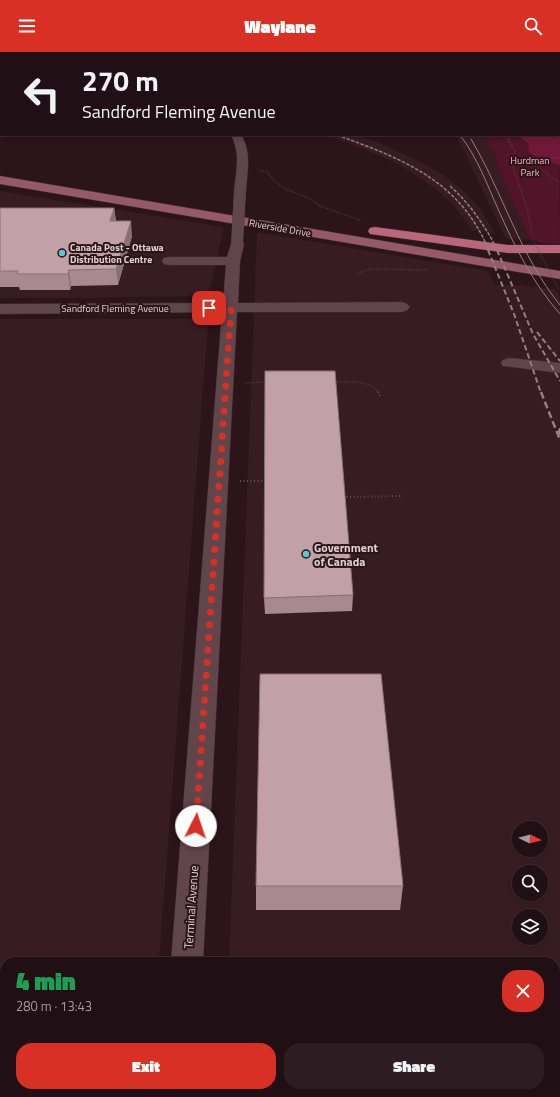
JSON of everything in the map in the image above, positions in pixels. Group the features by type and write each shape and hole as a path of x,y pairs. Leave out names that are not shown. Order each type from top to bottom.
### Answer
{"highway":[{"path":"367,227 508,249 560,249"}],"main road":[{"path":"0,169 100,185"},
{"name":"Riverside Drive","path":"0,180 560,274"},
{"name":"Riverside Drive","path":"143,192 250,210"},
{"path":"367,227 560,262"},
{"path":"467,259 560,285"}],"street":[{"name":"Terminal Avenue","path":"187,957 233,261 237,244 242,169 242,146 237,136"},
{"path":"169,261 233,261"},
{"name":"Sandford Fleming Avenue","path":"0,309 402,307"},
{"path":"509,363 560,368"}],"path":[{"path":"506,136 512,145 515,157 513,167 520,183 527,208 533,240 560,285"},
{"path":"515,157 524,160 548,174 560,184"},
{"path":"524,160 560,158"},
{"path":"242,169 261,170 267,172 274,181 288,190 309,198 320,206 367,227"},
{"path":"357,274 369,269 429,270"},
{"path":"244,382 267,382"},
{"path":"329,382 353,382 369,385 374,387 379,392 380,396"},
{"path":"240,481 265,481"},
{"path":"343,497 403,496"}],"shaded area":[{"path":"329,136 359,136 384,145 442,174 465,192 479,207 495,233 473,231 454,206 437,190 398,164 362,148"},
{"path":"454,136 484,136 491,145 495,153 497,165 530,240 506,239 457,138"},
{"path":"518,136 560,136 560,165 538,159 529,152 528,143"},
{"path":"0,191 224,227 210,289 198,294 186,296 0,298"},
{"path":"257,232 488,271 495,285 518,285 555,289 560,296 560,957 229,957"},
{"path":"0,319 193,319 208,325 159,957 0,957"}],"green space":[{"name":"Hurdman Park","path":"484,136 559,136 560,244 540,243 536,240 530,240 497,165 495,153"}],"building":[{"name":"Canada Post - Ottawa Distribution Centre","path":"0,208 114,208 110,221 131,221 116,269 69,270 68,274 17,274 18,271 0,271"},
{"name":"Government of Canada","path":"265,371 335,371 353,595 264,598"},
{"path":"260,674 381,674 403,886 256,886"}],"tram line":[{"path":"461,136 477,161 511,237 525,264 550,302 560,314"},
{"path":"471,139 534,266 560,305"}],"railway":[{"path":"340,136 385,153 407,164 446,190 463,207 477,227 489,251"},
{"path":"450,186 477,216 498,251"},
{"path":"488,250 514,314 541,393"},
{"path":"497,250 533,334 560,381"},
{"path":"537,332 560,361"},
{"path":"541,392 560,440"}],"place":[{"name":"Canada Post - Ottawa Distribution Centre","path":"62,253"},
{"name":"Government of Canada","path":"306,554"}],"route":[{"path":"196,826 231,308 209,308"}]}
